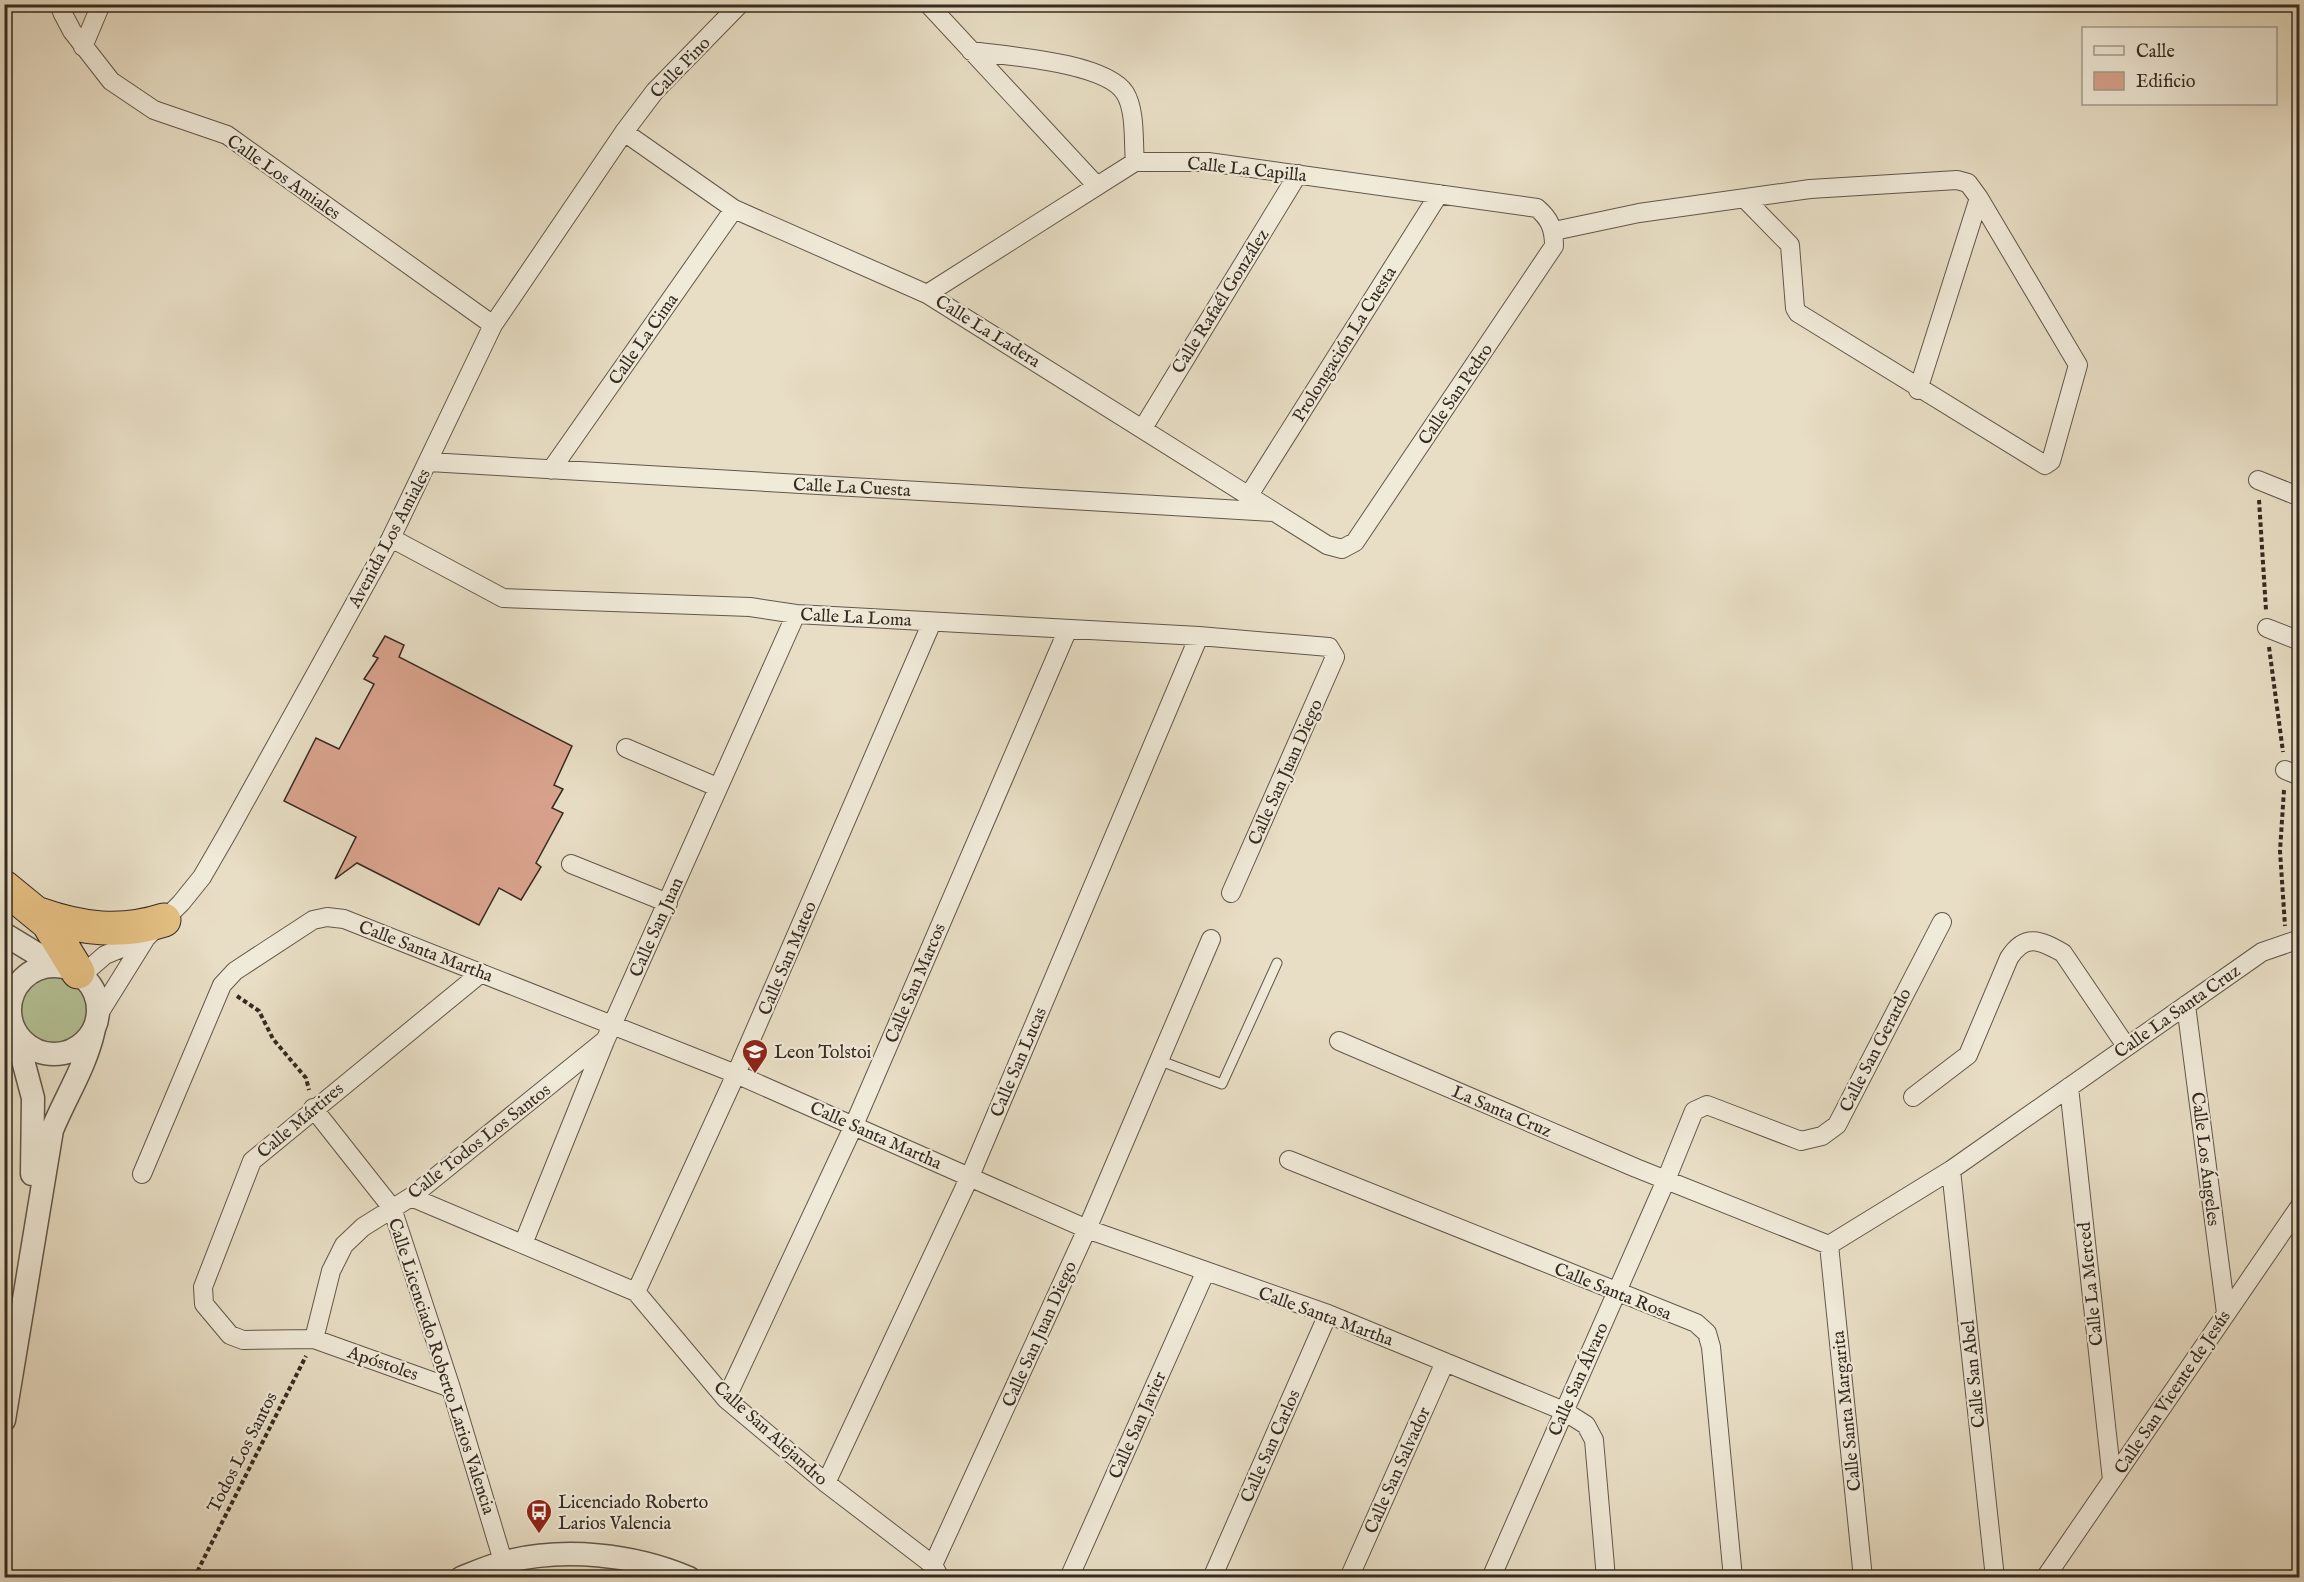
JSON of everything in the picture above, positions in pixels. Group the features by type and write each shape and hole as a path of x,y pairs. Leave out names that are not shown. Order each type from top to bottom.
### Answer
{"highway":[{"path":"4,887 39,914 57,934 72,971"},
{"path":"39,914 75,925 116,930 155,929"}],"street":[{"name":"Calle Los Amiales","path":"62,4 62,12 84,47 111,81 154,110 227,135 493,325"},
{"path":"84,47 101,4"},
{"name":"Calle Pino","path":"624,132 655,91 740,4"},
{"path":"927,4 1097,186"},
{"path":"927,294 1135,162 1129,106 1124,92 1103,77 1077,66 971,51"},
{"name":"Calle La Ladera","path":"624,132 734,209 927,294 1327,545 1342,549"},
{"name":"Avenida Los Amiales","path":"96,1022 155,929 202,877 391,538 493,325 624,132"},
{"name":"Calle La Capilla","path":"1135,162 1208,162 1537,208 1548,217 1554,231"},
{"name":"Calle Rafaél González","path":"1143,428 1298,174"},
{"path":"1554,231 1639,213 1746,200 1810,189 1957,180 1968,183 2078,365 2051,461 2045,465 2038,463 1798,313 1795,308 1790,245 1746,200"},
{"name":"Prolongación La Cuesta","path":"1249,495 1439,194"},
{"path":"1918,390 1979,198"},
{"name":"Calle La Cima","path":"551,470 734,209"},
{"name":"Calle San Pedro","path":"1342,549 1355,542 1554,246 1554,231"},
{"name":"Calle La Cuesta","path":"429,462 1276,512"},
{"path":"2258,480 2300,497"},
{"name":"Calle La Loma","path":"391,538 503,598 750,607 796,614 1199,636 1329,647 1333,651"},
{"name":"Calle San Juan","path":"523,1244 609,1032 796,614"},
{"name":"Calle San Mateo","path":"636,1292 736,1074 932,622"},
{"path":"2267,628 2300,641"},
{"name":"Calle San Marcos","path":"726,1399 854,1125 1068,629"},
{"name":"Calle San Lucas","path":"826,1483 970,1176 1199,636"},
{"name":"Calle San Juan Diego","path":"1231,892 1335,657 1333,651"},
{"path":"626,748 717,788"},
{"path":"571,864 668,903"},
{"name":"Calle Santa Martha","path":"141,1174 222,985 235,971 313,920 327,917 344,919 481,973 609,1032 736,1074 1087,1228 1205,1273 1328,1314 1564,1411 1586,1425 1594,1440 1606,1578"},
{"name":"Calle San Gerardo","path":"1715,1108 1801,1141 1822,1136 1837,1125 1942,922"},
{"name":"Avenida Los Amiales","path":"72,971 155,929"},
{"path":"4,934 72,971 92,986 97,1000 96,1022 82,1067 64,1100 52,1130 4,1420"},
{"name":"Calle San Juan Diego","path":"937,1571 1211,939"},
{"path":"1913,1097 1968,1055 2017,946 2032,940 2047,944 2063,953 2126,1046"},
{"name":"Calle La Santa Cruz","path":"1829,1245 1951,1170 2262,952 2293,940"},
{"path":"4,1352 33,1160 33,1098 7,1007 18,983 28,973 72,971"},
{"name":"Calle Mártires","path":"314,1339 243,1340 230,1335 204,1304 203,1287 252,1161 313,1108 481,973"},
{"name":"Calle Los Ángeles","path":"2186,1005 2226,1313"},
{"path":"16,1034 37,1051 56,1054 75,1048 96,1022"},
{"name":"Calle Todos Los Santos","path":"314,1339 331,1271 344,1245 363,1227 411,1197 609,1032"},
{"name":"La Santa Cruz","path":"1339,1041 1666,1180"},
{"name":"Calle La Merced","path":"2069,1088 2112,1480"},
{"name":"Calle San Álvaro","path":"1491,1578 1666,1180 1694,1111 1707,1105 1715,1108"},
{"name":"Calle Licenciado Roberto Larios Valencia","path":"313,1108 392,1208 451,1388 506,1570"},
{"name":"Calle Santa Rosa","path":"1289,1160 1616,1293 1696,1323 1707,1333 1712,1347 1734,1578"},
{"name":"Calle San Abel","path":"1951,1170 1995,1578"},
{"path":"1666,1180 1829,1245"},
{"name":"Calle San Alejandro","path":"411,1197 636,1292 726,1399 826,1483 937,1571"},
{"name":"Calle San Vicente de Jesús","path":"2045,1578 2300,1206"},
{"name":"Calle Santa Margarita","path":"1829,1245 1863,1578"},
{"name":"Calle San Javier","path":"1069,1578 1205,1273"},
{"name":"Calle San Carlos","path":"1212,1578 1328,1314"},
{"name":"Apóstoles","path":"314,1339 451,1388"},
{"name":"Calle San Salvador","path":"1350,1578 1444,1362"},
{"path":"461,1578 506,1570 545,1555 593,1555 636,1562 688,1578"}],"lane":[{"path":"1158,1060 1222,1084 1276,963"}],"path":[{"path":"2258,480 2267,628 2292,773 2280,850 2293,940"},
{"path":"222,985 259,1011 273,1039 306,1078 313,1108"},
{"name":"Todos Los Santos","path":"194,1578 314,1339"}],"green space":[{"path":"53,977 66,980 77,987 84,998 87,1011 84,1024 77,1035 66,1042 53,1045 40,1042 29,1035 22,1024 19,1011 22,998 29,987 40,980"}],"building":[{"path":"385,636 404,645 399,657 572,746 554,785 563,789 552,808 563,813 536,863 541,867 521,900 499,888 479,925 357,863 335,879 356,837 284,801 316,738 339,749 374,684 364,679 378,658 373,656"}],"place":[{"name":"Leon Tolstoi","path":"755,1075"},
{"name":"Licenciado Roberto Larios Valencia","path":"539,1535"}]}
